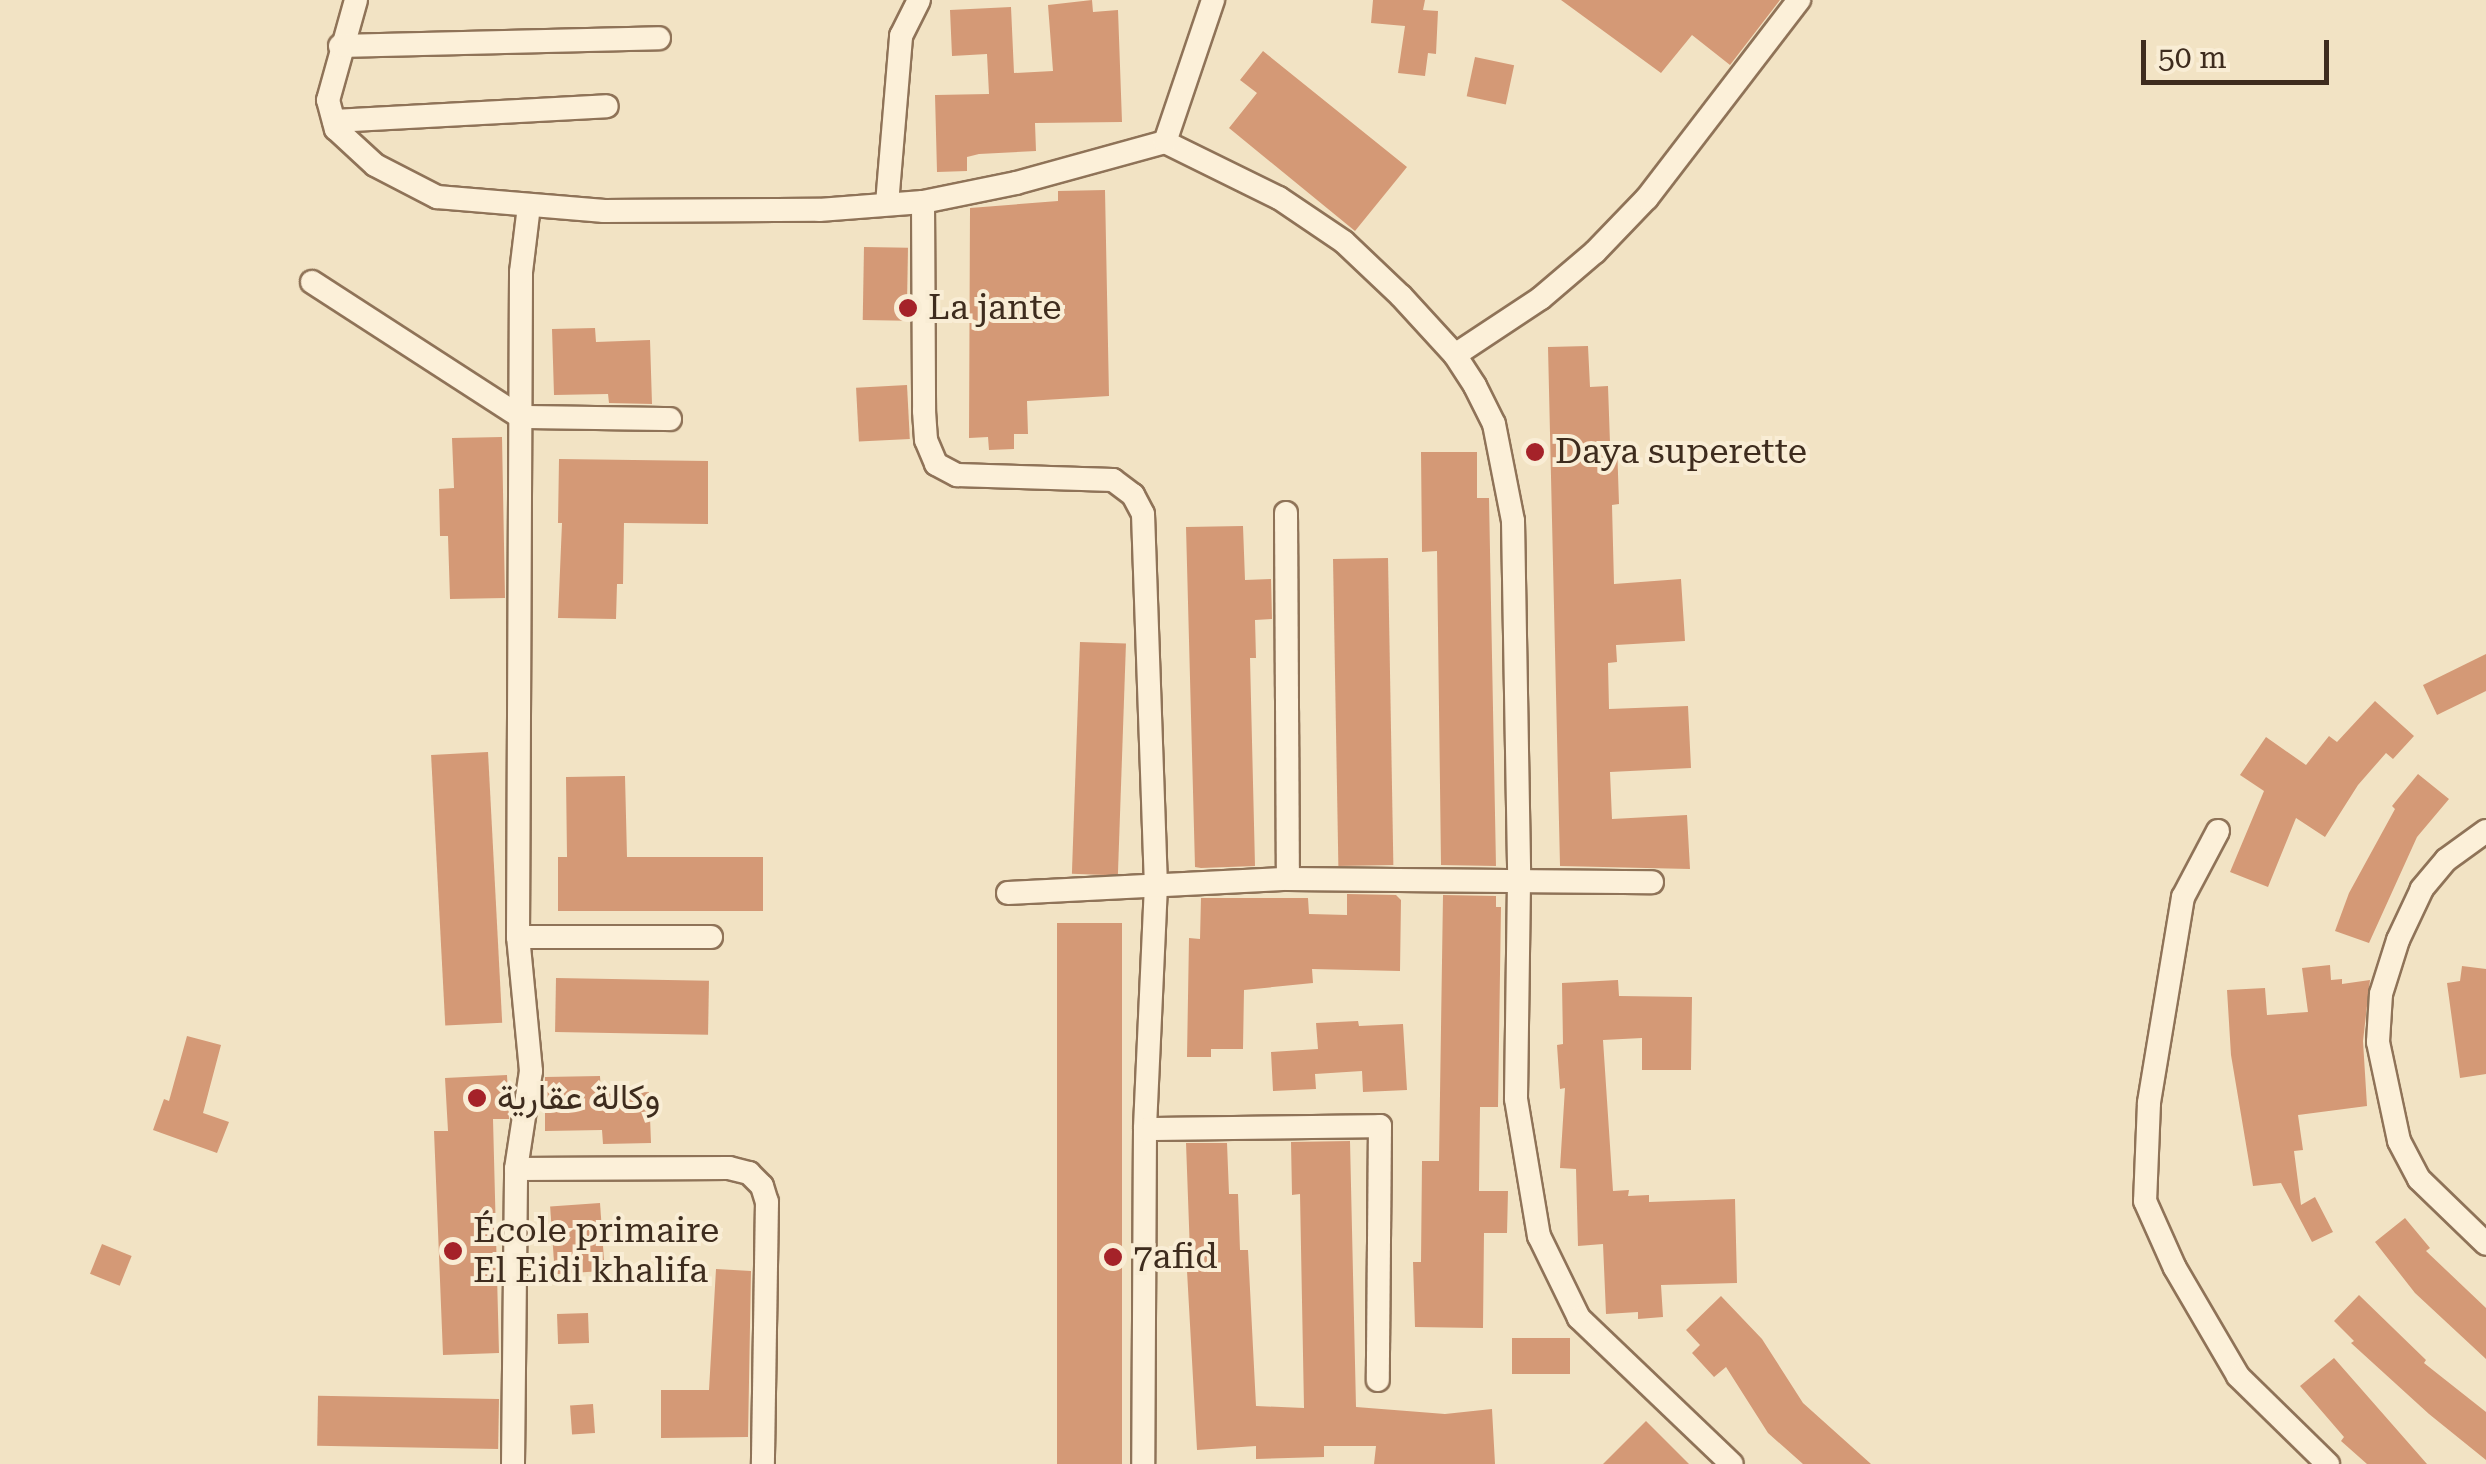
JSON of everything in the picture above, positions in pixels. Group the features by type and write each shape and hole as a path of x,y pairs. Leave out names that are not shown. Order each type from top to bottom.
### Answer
{"street":[{"path":"356,0 340,46 328,100 336,129 375,165 404,184 437,196 529,206 698,212 923,202 1016,183 1165,142 1220,165 1344,242 1455,355 1494,424 1513,521 1519,882 1516,1099 1539,1236 1579,1318 1732,1464"},
{"path":"886,204 901,36 918,0"},
{"path":"1165,142 1212,0"},
{"path":"1455,355 1542,298 1596,252 1647,198 1788,4"},
{"path":"340,46 659,38"},
{"path":"334,121 607,106"},
{"path":"923,202 924,410 926,440 936,464 957,474 1113,480 1133,495 1144,514 1156,885 1145,1129 1144,1464"},
{"path":"513,1464 516,1170 531,1071 518,938 521,272 529,206"},
{"path":"312,282 521,417 670,420"},
{"path":"1286,512 1288,879"},
{"path":"2486,830 2446,860 2422,889 2398,940 2381,994 2378,1042 2400,1141 2419,1179 2486,1244"},
{"path":"2218,831 2183,896 2149,1103 2145,1201 2174,1268 2238,1376 2328,1464"},
{"path":"1008,893 1288,879 1652,882"},
{"path":"518,938 711,937"},
{"path":"1145,1129 1380,1126 1378,1380"},
{"path":"516,1170 729,1168 748,1174 762,1186 767,1202 763,1464"}],"building":[{"path":"1092,0 1093,12 1118,10 1122,122 1035,123 1036,151 979,154 967,157 967,171 937,172 935,95 989,94 987,54 952,56 950,10 1011,7 1014,73 1053,71 1048,5"},
{"path":"1373,0 1425,0 1423,10 1438,11 1436,54 1428,53 1425,76 1398,73 1405,26 1371,23"},
{"path":"1561,0 1780,0 1730,65 1692,35 1661,73"},
{"path":"1263,51 1407,167 1355,231 1229,128 1257,93 1240,80"},
{"path":"1475,57 1514,65 1506,104 1467,96"},
{"path":"1105,190 1109,396 1027,401 1028,434 1014,434 1014,449 989,450 988,437 969,438 970,208 1058,201 1058,191"},
{"path":"864,247 908,248 907,321 863,320"},
{"path":"595,328 596,342 650,340 652,404 609,403 608,394 554,395 552,329"},
{"path":"1588,346 1590,387 1608,386 1610,443 1617,443 1619,504 1612,505 1614,584 1681,579 1685,641 1616,645 1617,662 1608,663 1609,709 1688,706 1691,768 1610,772 1612,819 1687,815 1690,869 1560,866 1548,347"},
{"path":"907,385 910,439 859,442 856,388"},
{"path":"502,437 505,598 450,599 448,536 440,536 439,489 454,488 452,438"},
{"path":"1421,452 1477,452 1477,498 1489,498 1496,866 1441,865 1437,551 1422,552"},
{"path":"559,459 708,461 708,524 624,523 623,584 617,584 616,619 558,618 562,523 558,523"},
{"path":"1243,526 1245,580 1271,579 1272,619 1255,620 1256,658 1250,658 1255,866 1201,868 1195,867 1186,527"},
{"path":"1388,558 1393,865 1338,866 1333,559"},
{"path":"1080,642 1126,644 1118,875 1072,874"},
{"path":"2486,654 2486,691 2437,715 2423,685"},
{"path":"2375,701 2414,736 2393,759 2386,753 2358,785 2325,837 2296,818 2268,887 2230,872 2264,791 2240,775 2266,737 2306,765 2329,736 2337,742"},
{"path":"488,752 502,1023 445,1026 431,755"},
{"path":"2418,774 2449,799 2417,837 2369,943 2335,931 2349,893 2395,809 2392,806"},
{"path":"625,776 627,857 763,857 763,911 558,911 558,857 567,857 566,777"},
{"path":"1347,894 1396,895 1401,900 1400,971 1312,969 1313,983 1244,990 1243,1049 1211,1049 1211,1057 1187,1057 1189,938 1200,939 1201,898 1308,898 1309,914 1347,915"},
{"path":"1443,895 1496,896 1496,907 1501,907 1498,1107 1480,1107 1479,1191 1508,1191 1507,1233 1484,1233 1483,1328 1415,1327 1413,1262 1421,1262 1422,1161 1439,1161"},
{"path":"1057,923 1122,923 1122,1464 1057,1464"},
{"path":"2330,965 2331,980 2342,979 2342,984 2370,980 2363,1041 2367,1106 2298,1115 2303,1150 2294,1151 2301,1205 2315,1197 2333,1232 2312,1242 2281,1183 2253,1186 2231,1055 2227,990 2265,988 2267,1015 2308,1012 2302,968"},
{"path":"2462,966 2486,969 2486,1074 2460,1078 2447,983 2460,981"},
{"path":"556,978 709,981 708,1035 555,1032"},
{"path":"1618,980 1619,996 1692,997 1691,1070 1642,1070 1642,1038 1603,1040 1613,1191 1629,1190 1628,1196 1649,1195 1649,1202 1735,1199 1737,1283 1661,1285 1663,1317 1638,1319 1638,1312 1606,1314 1603,1244 1578,1246 1576,1169 1560,1168 1565,1088 1560,1089 1557,1045 1563,1044 1562,983"},
{"path":"1358,1021 1359,1026 1403,1024 1407,1090 1363,1092 1362,1071 1315,1074 1316,1089 1273,1091 1271,1052 1318,1049 1316,1023"},
{"path":"187,1036 221,1045 203,1113 229,1122 217,1153 153,1130 164,1099 169,1101"},
{"path":"507,1075 509,1119 493,1119 499,1353 443,1355 434,1131 448,1131 445,1078"},
{"path":"600,1076 601,1094 649,1092 651,1143 603,1144 602,1130 545,1131 545,1077"},
{"path":"1350,1141 1356,1407 1445,1414 1492,1409 1495,1464 1374,1464 1376,1446 1324,1446 1324,1457 1256,1459 1256,1446 1197,1450 1186,1253 1190,1253 1186,1143 1227,1143 1229,1194 1238,1194 1240,1250 1248,1250 1256,1406 1304,1408 1300,1194 1292,1195 1291,1142"},
{"path":"600,1203 605,1271 555,1274 550,1206"},
{"path":"2405,1218 2430,1248 2426,1251 2486,1308 2486,1359 2415,1293 2375,1242"},
{"path":"102,1244 132,1256 120,1286 90,1274"},
{"path":"716,1269 751,1271 748,1437 661,1438 661,1390 709,1390"},
{"path":"2359,1295 2426,1360 2424,1363 2486,1412 2486,1460 2351,1343 2354,1341 2334,1321"},
{"path":"1721,1296 1762,1339 1803,1403 1871,1464 1803,1464 1768,1433 1726,1367 1714,1377 1692,1353 1700,1345 1686,1330"},
{"path":"588,1313 589,1343 558,1344 557,1314"},
{"path":"1512,1338 1570,1338 1570,1374 1512,1374"},
{"path":"2334,1358 2427,1464 2367,1464 2341,1441 2344,1437 2300,1386"},
{"path":"318,1396 499,1399 498,1449 317,1446"},
{"path":"593,1404 595,1433 572,1435 570,1406"},
{"path":"1646,1421 1689,1464 1603,1464"}],"place":[{"name":"La jante","path":"908,308"},
{"name":"Daya superette","path":"1535,452"},
{"name":"وكالة عقارية","path":"477,1098"},
{"name":"École primaire El Eidi khalifa","path":"453,1251"},
{"name":"7afid","path":"1113,1257"}]}
